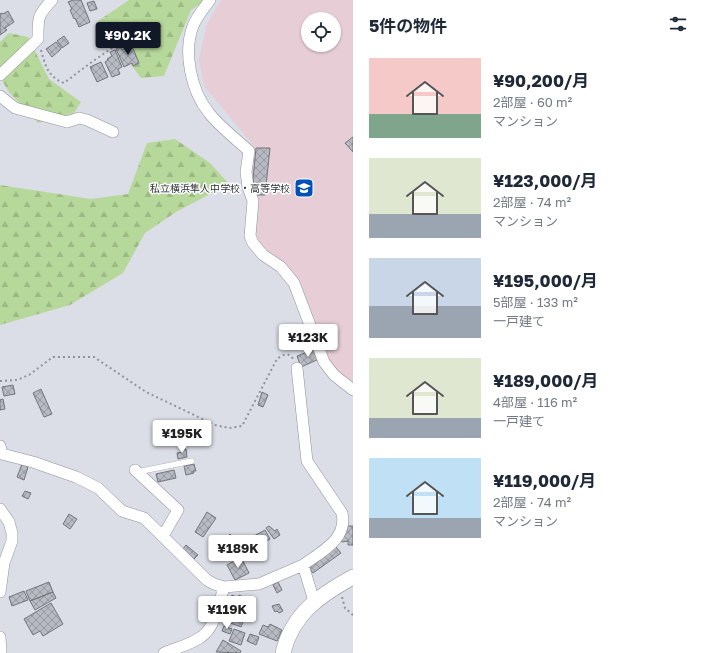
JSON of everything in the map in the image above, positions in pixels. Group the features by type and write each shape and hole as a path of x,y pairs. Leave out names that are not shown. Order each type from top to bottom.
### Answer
{"street":[{"path":"0,75 38,39 38,18 52,0"},
{"path":"210,0 193,26 190,53 191,76 201,101 209,113 249,150 246,172 252,201 250,236 252,243 263,255 281,267 294,283 324,362 334,375 353,390"},
{"path":"0,96 15,108 67,122 79,118 113,132"},
{"path":"0,446 2,454 33,462 76,477 98,488 122,511 144,518 207,580 214,584 224,587 259,584 303,565 326,550 338,538 342,529 342,513 307,461 297,368"},
{"path":"135,471 178,510 163,536"},
{"path":"0,509 9,522 12,533 12,541 4,563 0,592"},
{"path":"303,565 314,601"},
{"path":"283,653 291,630 302,614 314,601 339,584 353,577"},
{"path":"164,653 190,644 203,636 215,617 224,587"},
{"path":"0,637 1,653"}],"lane":[{"path":"135,471 192,460"}],"path":[{"path":"38,39 44,61 50,73 56,80 64,83 115,46 125,46"},
{"path":"0,381 17,380 29,375 54,358 94,357 146,392 215,425 228,428 242,426 276,359 283,354 288,354 292,357 297,368"},
{"path":"339,584 345,608 353,615"}],"shaded area":[{"name":"私立横浜隼人中学校・高等学校","path":"221,0 353,0 353,384 339,374 328,359 308,303 296,279 256,239 255,230 258,215 258,199 252,177 253,145 204,86 199,59 207,24"}],"green space":[{"path":"129,0 206,0 191,10 164,76 141,78 98,21"},
{"path":"9,33 28,37 49,79 81,102 74,113 38,123 9,92 0,77 0,42"},
{"path":"175,139 210,163 229,184 176,212 145,233 123,273 70,305 0,325 0,185 91,199 128,194 147,143"}],"building":[{"path":"73,0 81,0 90,22 79,27 70,10 72,9 68,2"},
{"path":"94,1 97,9 90,11 87,3"},
{"path":"8,11 14,22 5,28 7,30 0,35 0,14"},
{"path":"64,36 69,43 62,48 57,41"},
{"path":"56,42 61,49 52,57 46,49"},
{"path":"132,46 139,63 133,66 132,63 124,67 116,49 120,47 122,50"},
{"path":"115,50 122,67 118,69 120,74 112,77 105,62 112,56 110,52"},
{"path":"101,62 108,77 97,82 90,67"},
{"path":"353,137 353,152 345,143"},
{"path":"256,148 270,148 265,195 256,195 253,179"},
{"path":"315,349 319,359 301,367 297,356"},
{"path":"13,385 15,394 4,396 2,387"},
{"path":"41,389 52,414 44,417 33,393"},
{"path":"262,392 268,395 263,407 258,405"},
{"path":"3,399 5,409 0,410 0,400"},
{"path":"186,449 187,457 178,459 177,453"},
{"path":"22,464 28,467 24,480 17,477"},
{"path":"194,464 196,471 186,475 184,466"},
{"path":"174,470 176,478 158,482 156,474"},
{"path":"25,491 31,493 28,499 22,496"},
{"path":"207,512 216,518 203,537 195,532"},
{"path":"69,514 77,519 70,529 63,524"},
{"path":"269,526 275,531 277,529 280,535 274,539 266,528"},
{"path":"346,526 353,526 353,545 348,545 348,541 342,542 341,540 347,530"},
{"path":"265,530 270,539 244,554 235,548 240,546 239,544"},
{"path":"230,534 238,542 234,547 225,539"},
{"path":"186,545 198,555 194,559 183,549"},
{"path":"336,547 341,553 313,573 309,568"},
{"path":"241,557 249,573 235,580 227,565"},
{"path":"49,582 53,592 30,601 26,591"},
{"path":"278,582 282,590 277,593 273,585"},
{"path":"24,591 28,600 12,606 9,597"},
{"path":"53,592 56,598 35,610 30,601"},
{"path":"232,595 238,598 239,595 245,598 240,610 247,613 241,627 225,621 231,607 228,605"},
{"path":"51,603 63,624 43,636 40,631 33,635 24,619"},
{"path":"279,604 283,611 279,613 277,611 275,612 272,606"},
{"path":"270,624 282,630 277,641 259,634 263,625 268,627"},
{"path":"224,626 232,629 230,634 222,631"},
{"path":"234,629 245,633 241,645 229,641"},
{"path":"250,634 259,637 256,645 247,641"},
{"path":"223,640 241,651 240,653 216,652"}],"place":[{"name":"私立横浜隼人中学校・高等学校","path":"304,188"}]}
